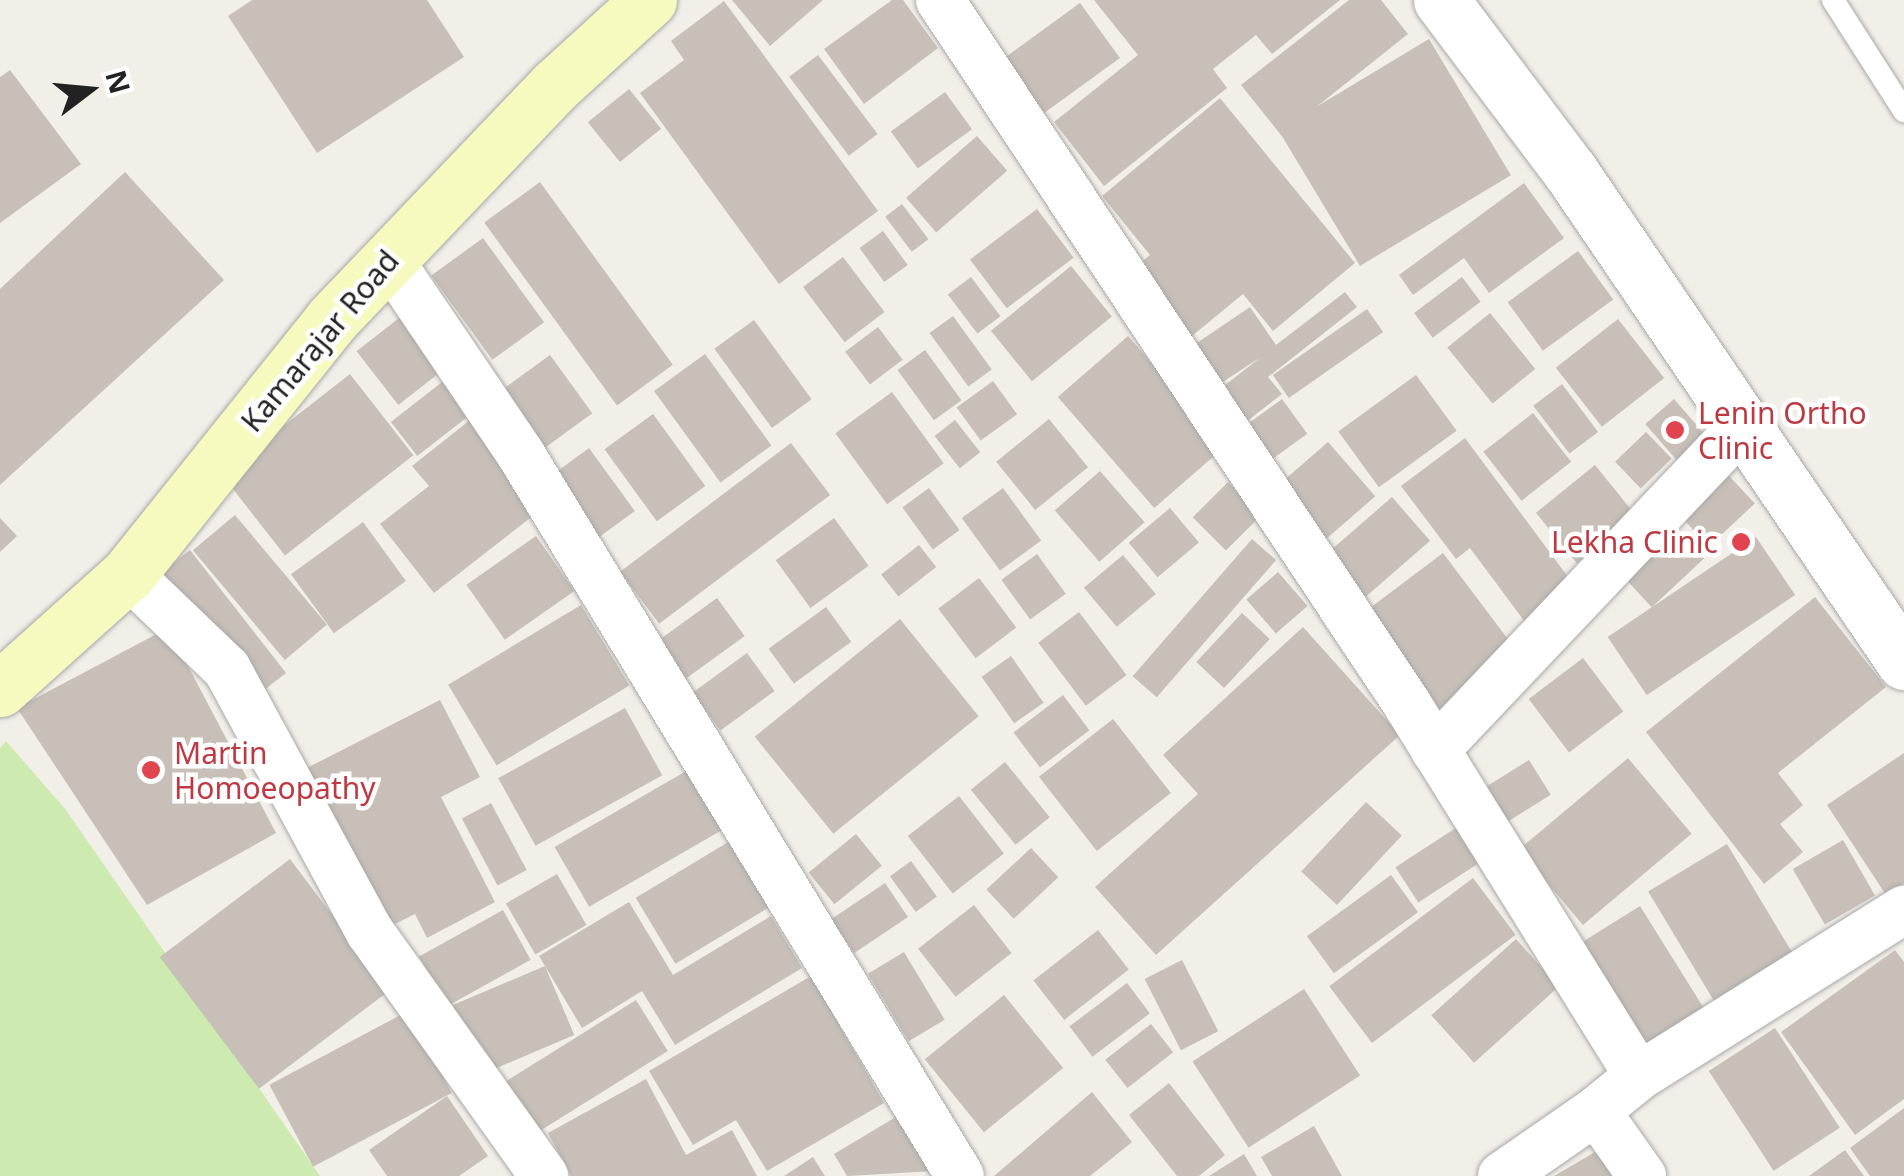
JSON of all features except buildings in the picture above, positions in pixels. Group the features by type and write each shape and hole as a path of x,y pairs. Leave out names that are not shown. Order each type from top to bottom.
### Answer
{"main road":[{"name":"Kamarajar Road","path":"0,689 128,574 388,258 556,84 649,0"}],"street":[{"path":"940,0 1435,750 1639,1076"},
{"path":"1441,0 1570,171 1904,662"},
{"path":"388,258 520,453 960,1176"},
{"path":"1435,750 1742,426"},
{"path":"128,574 227,669 370,932 544,1176"},
{"path":"1502,1176 1639,1076 1904,910"},
{"path":"1596,1111 1642,1176"}],"lane":[{"path":"1833,0 1904,112"}],"green space":[{"path":"6,741 66,810 320,1176 0,1176 0,748"}],"place":[{"name":"Lenin Ortho Clinic","path":"1675,430"},
{"name":"Lekha Clinic","path":"1741,542"},
{"name":"Martin Homoeopathy","path":"151,770"}]}
